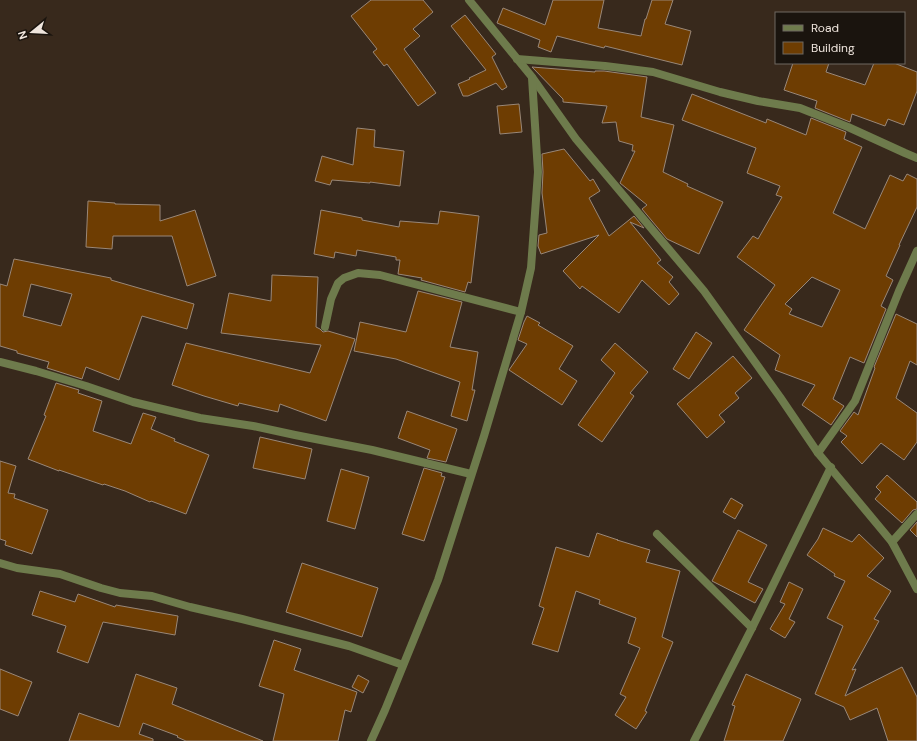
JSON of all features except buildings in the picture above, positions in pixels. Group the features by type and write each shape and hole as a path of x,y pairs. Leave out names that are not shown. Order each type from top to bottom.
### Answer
{"street":[{"path":"469,0 532,77 576,139 704,291 818,453 892,542 917,589"},
{"path":"517,59 605,66 653,72 720,92 758,101 800,108 848,127 917,158"},
{"path":"371,741 438,580 521,312 531,268 538,172 532,77"},
{"path":"818,453 855,401 899,291 917,251"},
{"path":"325,327 331,299 338,283 344,278 358,273 380,275 521,312"},
{"path":"0,362 86,386 133,402 200,418 253,426 372,450 471,474"},
{"path":"694,741 752,628 831,467"},
{"path":"892,542 917,514"},
{"path":"658,534 752,628"},
{"path":"0,563 17,568 60,574 120,593 152,596 190,607 349,646 403,665"}]}
